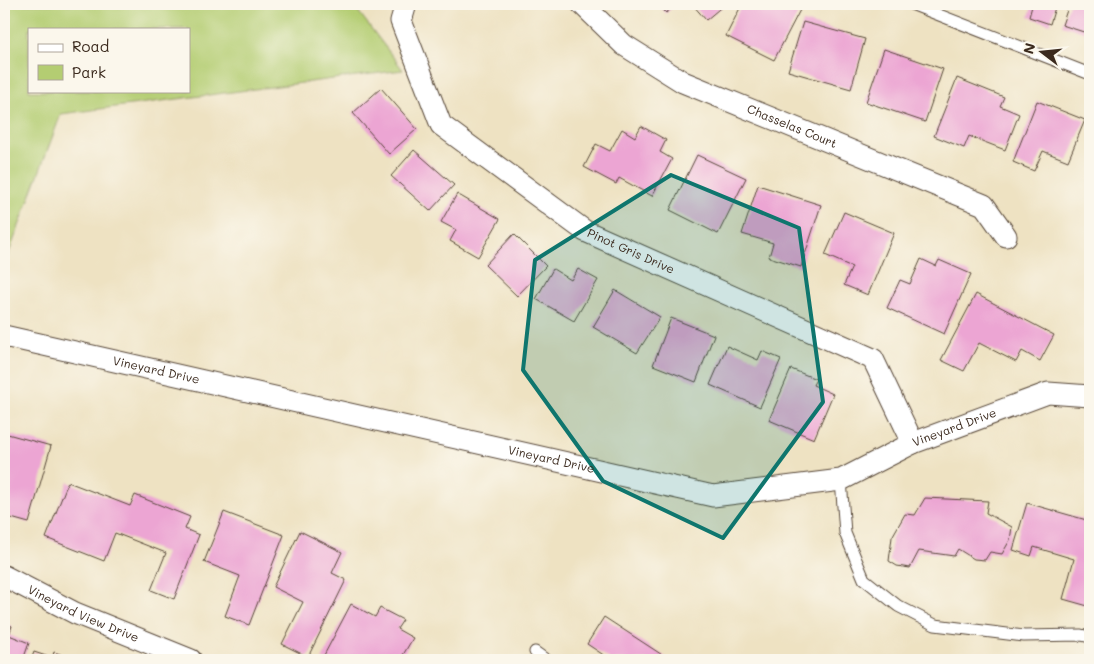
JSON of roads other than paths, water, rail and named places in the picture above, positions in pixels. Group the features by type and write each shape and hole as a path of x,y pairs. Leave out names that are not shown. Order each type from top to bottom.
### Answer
{"street":[{"name":"Pinot Gris Drive","path":"406,4 401,21 442,125 585,231 873,359 913,443"},
{"name":"Chasselas Court","path":"582,4 624,45 683,82 984,205 1006,236"},
{"name":"Vineyard Drive","path":"4,336 713,496 841,480 913,443 1048,393 1090,396"},
{"name":"Vineyard View Drive","path":"4,576 75,613 191,660"}],"lane":[{"path":"912,4 1090,74"},
{"path":"841,480 845,533 864,579 898,606 935,625 1024,636 1081,635 1090,637"},
{"path":"535,652 546,660"}]}
